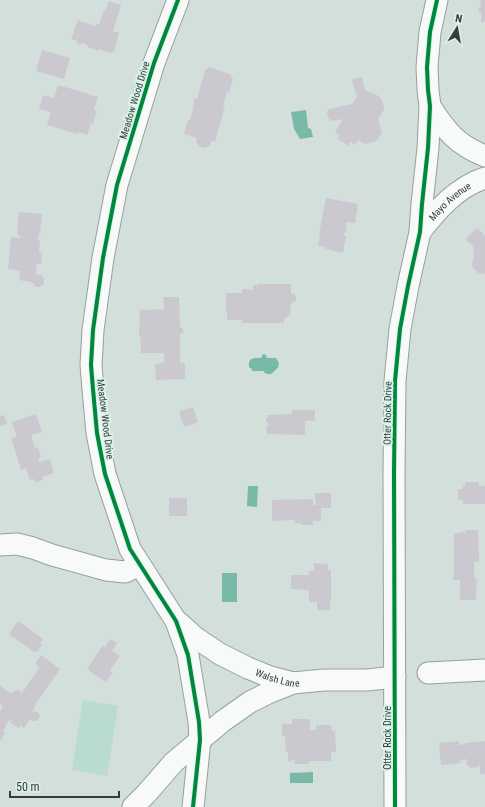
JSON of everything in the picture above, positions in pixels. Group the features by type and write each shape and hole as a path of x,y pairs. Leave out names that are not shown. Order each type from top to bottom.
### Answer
{"street":[{"name":"Meadow Wood Drive","path":"178,0 154,63 117,185 103,258 93,330 92,351 93,390 97,433 105,474 130,549 176,621 188,655 199,722 200,740 193,807"},
{"name":"Otter Rock Drive","path":"395,807 395,381 400,329 420,232 428,148 430,106 427,67 430,32 438,0"},
{"path":"430,106 442,125 452,136 466,147 485,156"},
{"name":"Mayo Avenue","path":"420,232 434,214 448,200 462,190 485,178"},
{"path":"0,545 17,544 106,570 125,572 140,565"},
{"name":"Walsh Lane","path":"176,621 196,638 220,654 270,677 293,683 324,680 367,680 395,677"},
{"path":"428,673 485,670"},
{"path":"133,807 174,762 223,721 250,702 293,683"}],"shaded area":[{"path":"306,110 308,128 311,129 313,137 300,139 294,129 291,112"},
{"path":"263,354 266,355 267,358 276,358 279,363 278,368 271,374 266,374 263,371 252,371 249,367 249,361 254,358 261,358"},
{"path":"248,486 258,486 257,507 247,506"},
{"path":"222,573 237,573 237,602 222,602"},
{"path":"83,700 118,706 107,776 72,770"},
{"path":"313,772 313,783 290,783 290,773"}],"building":[{"path":"480,0 485,0 485,22 481,22 481,13 478,9 481,6"},
{"path":"109,1 121,5 113,31 119,33 114,52 111,53 99,49 98,51 88,47 84,43 81,45 76,43 77,41 71,39 78,20 95,26 96,24 99,25"},
{"path":"42,50 70,58 64,79 36,71"},
{"path":"209,67 230,74 233,79 223,106 225,106 215,142 211,141 210,146 205,148 199,146 196,141 197,138 184,134 188,120 190,120 195,98 197,99 205,70"},
{"path":"362,77 365,90 379,96 384,106 384,110 378,118 382,133 375,142 365,144 358,140 355,145 350,142 348,146 337,138 340,135 335,132 343,119 332,121 328,118 327,112 329,109 352,104 357,97 352,79"},
{"path":"58,85 98,97 94,109 97,110 93,124 91,123 87,135 79,132 78,134 47,125 51,112 39,109 43,95 54,98"},
{"path":"326,198 358,204 355,223 346,222 345,225 347,225 346,233 344,232 344,236 346,236 343,253 318,246"},
{"path":"19,212 42,214 38,240 40,241 39,252 42,253 41,264 37,263 36,275 42,275 44,279 44,284 40,287 35,287 32,282 19,280 20,271 8,269 11,237 20,238 20,235 17,235"},
{"path":"477,228 485,235 485,274 478,273 473,268 473,246 465,239"},
{"path":"257,284 291,284 291,293 294,294 296,300 291,303 290,314 284,319 284,323 242,323 242,320 227,320 226,293 242,293 242,289 253,290 253,285 257,286"},
{"path":"163,297 179,297 180,328 183,328 183,333 180,334 180,363 185,363 185,379 156,380 155,364 164,363 164,353 141,353 139,335 140,310 164,309"},
{"path":"193,407 198,422 184,427 179,411"},
{"path":"292,410 315,410 315,421 305,421 305,435 267,434 267,415 292,414"},
{"path":"36,414 42,432 31,435 35,448 38,447 41,457 38,458 40,462 50,459 54,473 42,477 43,480 35,482 34,479 30,480 26,468 21,470 11,438 17,437 12,422"},
{"path":"4,415 7,424 0,426 0,416"},
{"path":"465,482 479,482 479,486 485,486 485,504 463,504 463,500 458,500 458,489 463,489"},
{"path":"315,493 331,493 331,508 321,508 321,521 313,521 313,525 301,525 301,523 295,523 295,520 272,521 272,500 313,499 313,505 316,505"},
{"path":"169,498 187,498 187,516 169,516"},
{"path":"465,530 478,530 479,562 474,562 474,578 477,580 476,600 460,600 460,580 453,580 454,533 460,533 463,531 463,533 465,533"},
{"path":"314,563 328,564 328,570 331,570 330,610 317,610 317,602 309,602 309,590 291,589 291,575 309,575 309,571 314,571"},
{"path":"18,621 43,639 40,644 42,645 37,652 34,652 9,634"},
{"path":"110,639 117,643 112,651 120,656 110,670 113,673 105,682 87,669 103,645 105,647"},
{"path":"41,655 60,669 35,705 32,712 35,711 39,713 40,717 37,721 30,719 24,728 20,725 19,728 10,722 12,720 10,719 5,726 6,727 3,732 5,733 0,741 0,711 3,706 0,704 0,686 12,694 14,691 18,690 22,693 40,667 35,664"},
{"path":"292,719 310,719 310,730 316,730 316,725 331,725 332,731 335,731 336,752 331,752 331,761 309,761 309,764 295,764 295,760 288,761 285,736 282,736 282,724 292,724"},
{"path":"459,741 459,745 485,741 485,774 480,774 480,765 478,765 478,767 470,768 467,766 466,759 460,760 461,763 441,765 439,743"}],"cycle path":[{"path":"178,0 154,63 117,185 103,258 93,330 91,365 97,433 105,474 130,549 176,621 188,655 199,722 200,740 193,807"},
{"path":"395,807 395,381 400,329 420,232 428,148 430,106 427,67 430,32 437,0"}]}
